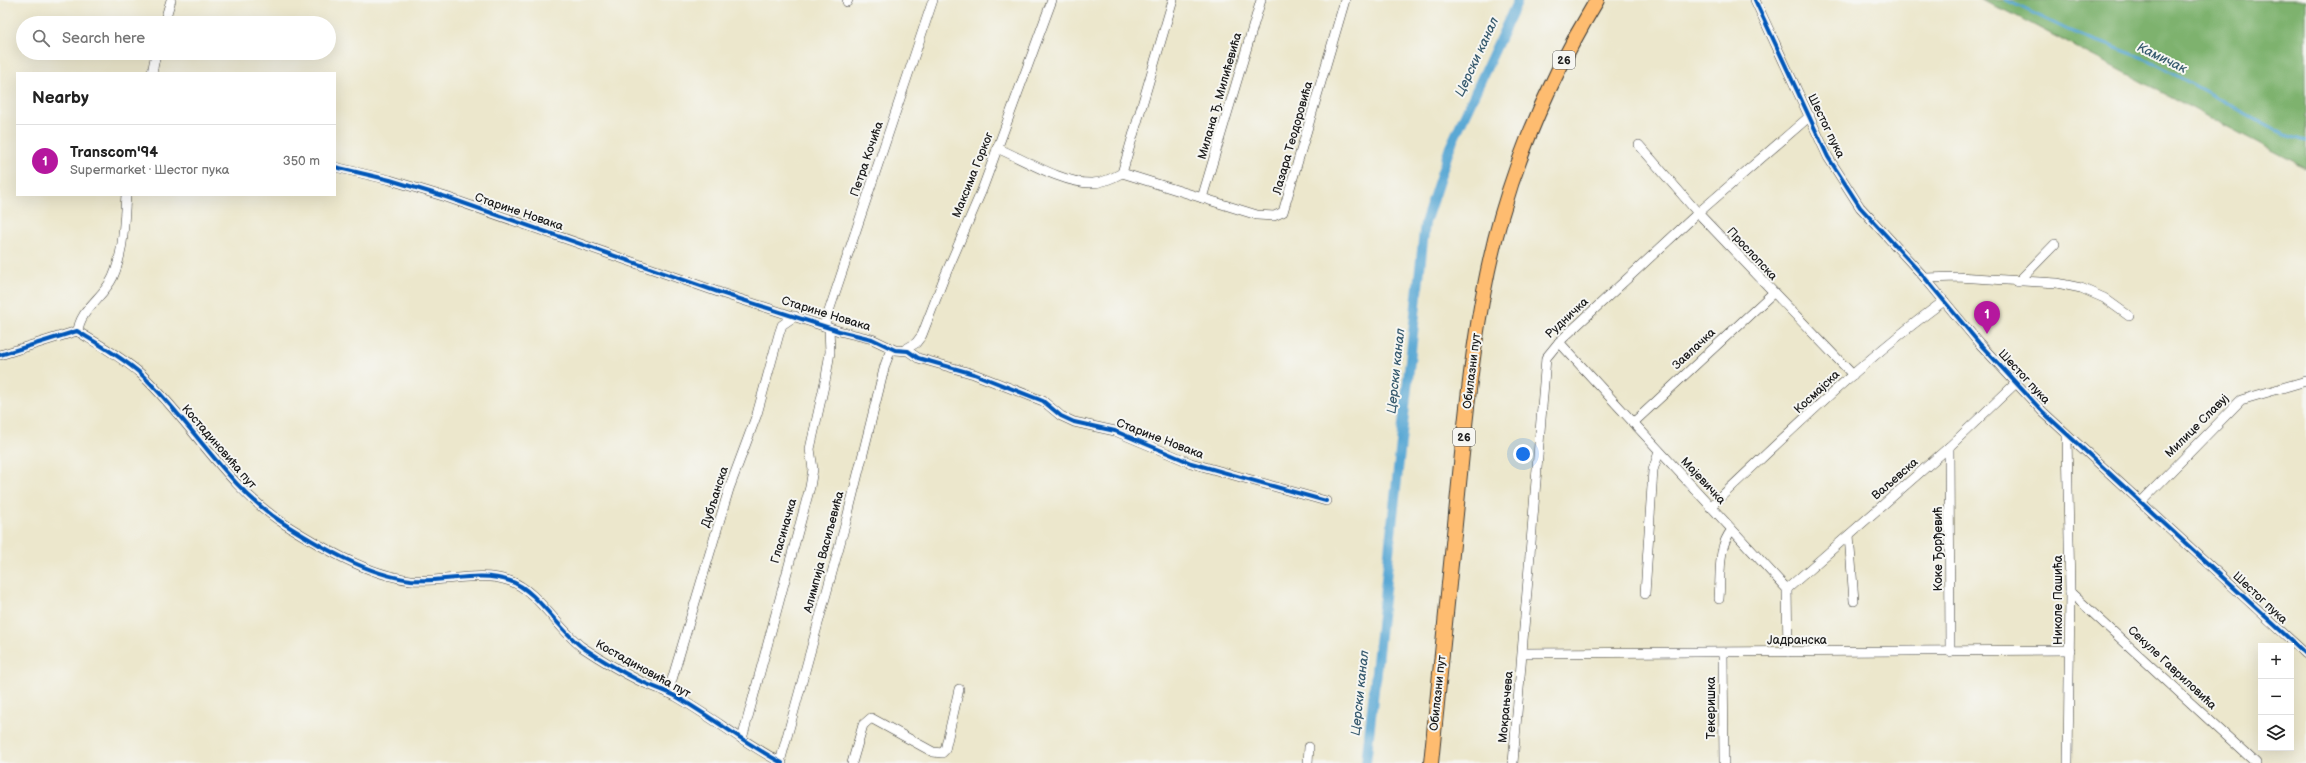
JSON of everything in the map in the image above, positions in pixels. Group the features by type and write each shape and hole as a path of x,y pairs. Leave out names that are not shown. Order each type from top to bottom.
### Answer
{"main road":[{"name":"Обилазни пут","path":"1431,763 1476,337 1491,260 1502,216 1528,137 1557,73 1597,0"}],"street":[{"path":"166,16 171,0"},
{"name":"Петра Кочића","path":"827,327 933,0"},
{"name":"Максима Горког","path":"904,350 916,343 922,335 997,148 1052,0"},
{"path":"997,148 1056,174 1084,183 1103,181 1122,174 1173,0"},
{"name":"Милана Ђ. Милићевића","path":"1202,198 1261,0"},
{"name":"Лазара Теодоровића","path":"1122,174 1257,215 1274,216 1283,212 1345,0"},
{"name":"Шестог пука","path":"1755,0 1828,157 1860,207 1925,278 2016,383 2068,436 2306,654"},
{"path":"152,72 155,60"},
{"name":"Рудничка","path":"1523,653 1546,358 1559,342 1698,213 1810,116"},
{"name":"Прослопска","path":"1639,144 1698,213 1853,375"},
{"name":"Старине Новака","path":"336,167 390,180 446,197 721,293 827,327 872,339 891,349 908,351 918,358 974,374 1043,401 1061,416 1074,422 1115,431 1191,463 1326,501"},
{"path":"0,355 70,331 78,332 82,316 106,290 117,267 126,196"},
{"path":"2018,282 2055,244"},
{"path":"1925,278 1958,277 2018,282 2040,281 2081,288 2104,298 2129,316"},
{"name":"Завлачка","path":"1633,422 1773,293"},
{"name":"Космајска","path":"1710,507 1853,375 1902,332 1944,301"},
{"name":"Дубљанска","path":"668,693 729,490 757,414 782,325 795,316"},
{"name":"Гласиначка","path":"742,739 793,542 810,487 813,469 810,449 830,352 827,327"},
{"name":"Костадиновића пут","path":"78,332 112,353 139,373 183,420 235,483 252,500 285,525 328,549 387,575 411,580 485,578 510,580 523,588 566,633 582,646 632,677 668,693 781,762"},
{"name":"Мајевичка","path":"1559,342 1787,589"},
{"name":"Алимпија Васиљевића","path":"781,762 847,518 885,365 891,349"},
{"name":"Милице Славуј","path":"2141,502 2241,400 2306,381"},
{"name":"Ваљевска","path":"1787,589 1949,447 2016,383"},
{"name":"Николе Пашића","path":"2068,436 2070,592 2068,763"},
{"name":"Коке Ђорђевић","path":"1949,447 1950,652"},
{"path":"1645,594 1654,470 1659,452"},
{"path":"1719,599 1723,547 1727,536 1732,530"},
{"path":"1849,535 1854,601"},
{"path":"1787,589 1788,652"},
{"name":"Секуле Гавриловића","path":"2070,592 2256,763"},
{"name":"Јадранска","path":"1523,653 1950,652 2070,650"},
{"name":"Мокрањчева","path":"1513,763 1523,653"},
{"name":"Текеришка","path":"1723,653 1724,763"},
{"path":"852,763 863,725 871,718 928,749 942,753 946,750 959,689"},
{"path":"1308,763 1309,747"}],"green space":[{"path":"1980,0 2306,0 2306,168 2005,10"}],"waterway":[{"name":"Церски канал","path":"1366,763 1425,223 1450,147 1518,0"},
{"name":"Камичак","path":"2006,0 2070,31 2146,59 2285,135 2306,141"}],"cycle path":[{"path":"1755,0 1828,157 1860,207 1925,278 1979,343 2043,412 2306,654"},
{"path":"336,167 390,180 446,197 721,293 839,331 872,339 895,350 908,351 918,358 974,374 1043,401 1061,416 1074,422 1115,431 1191,463 1326,501"},
{"path":"0,355 77,331 118,356 141,374 177,412 210,453 245,492 265,510 300,534 346,559 379,573 395,577 411,580 486,577 510,581 520,586 538,601 564,630 582,647 631,676 677,697 755,748 782,763"}],"place":[{"name":"Transcom'94","path":"1987,334"}]}
